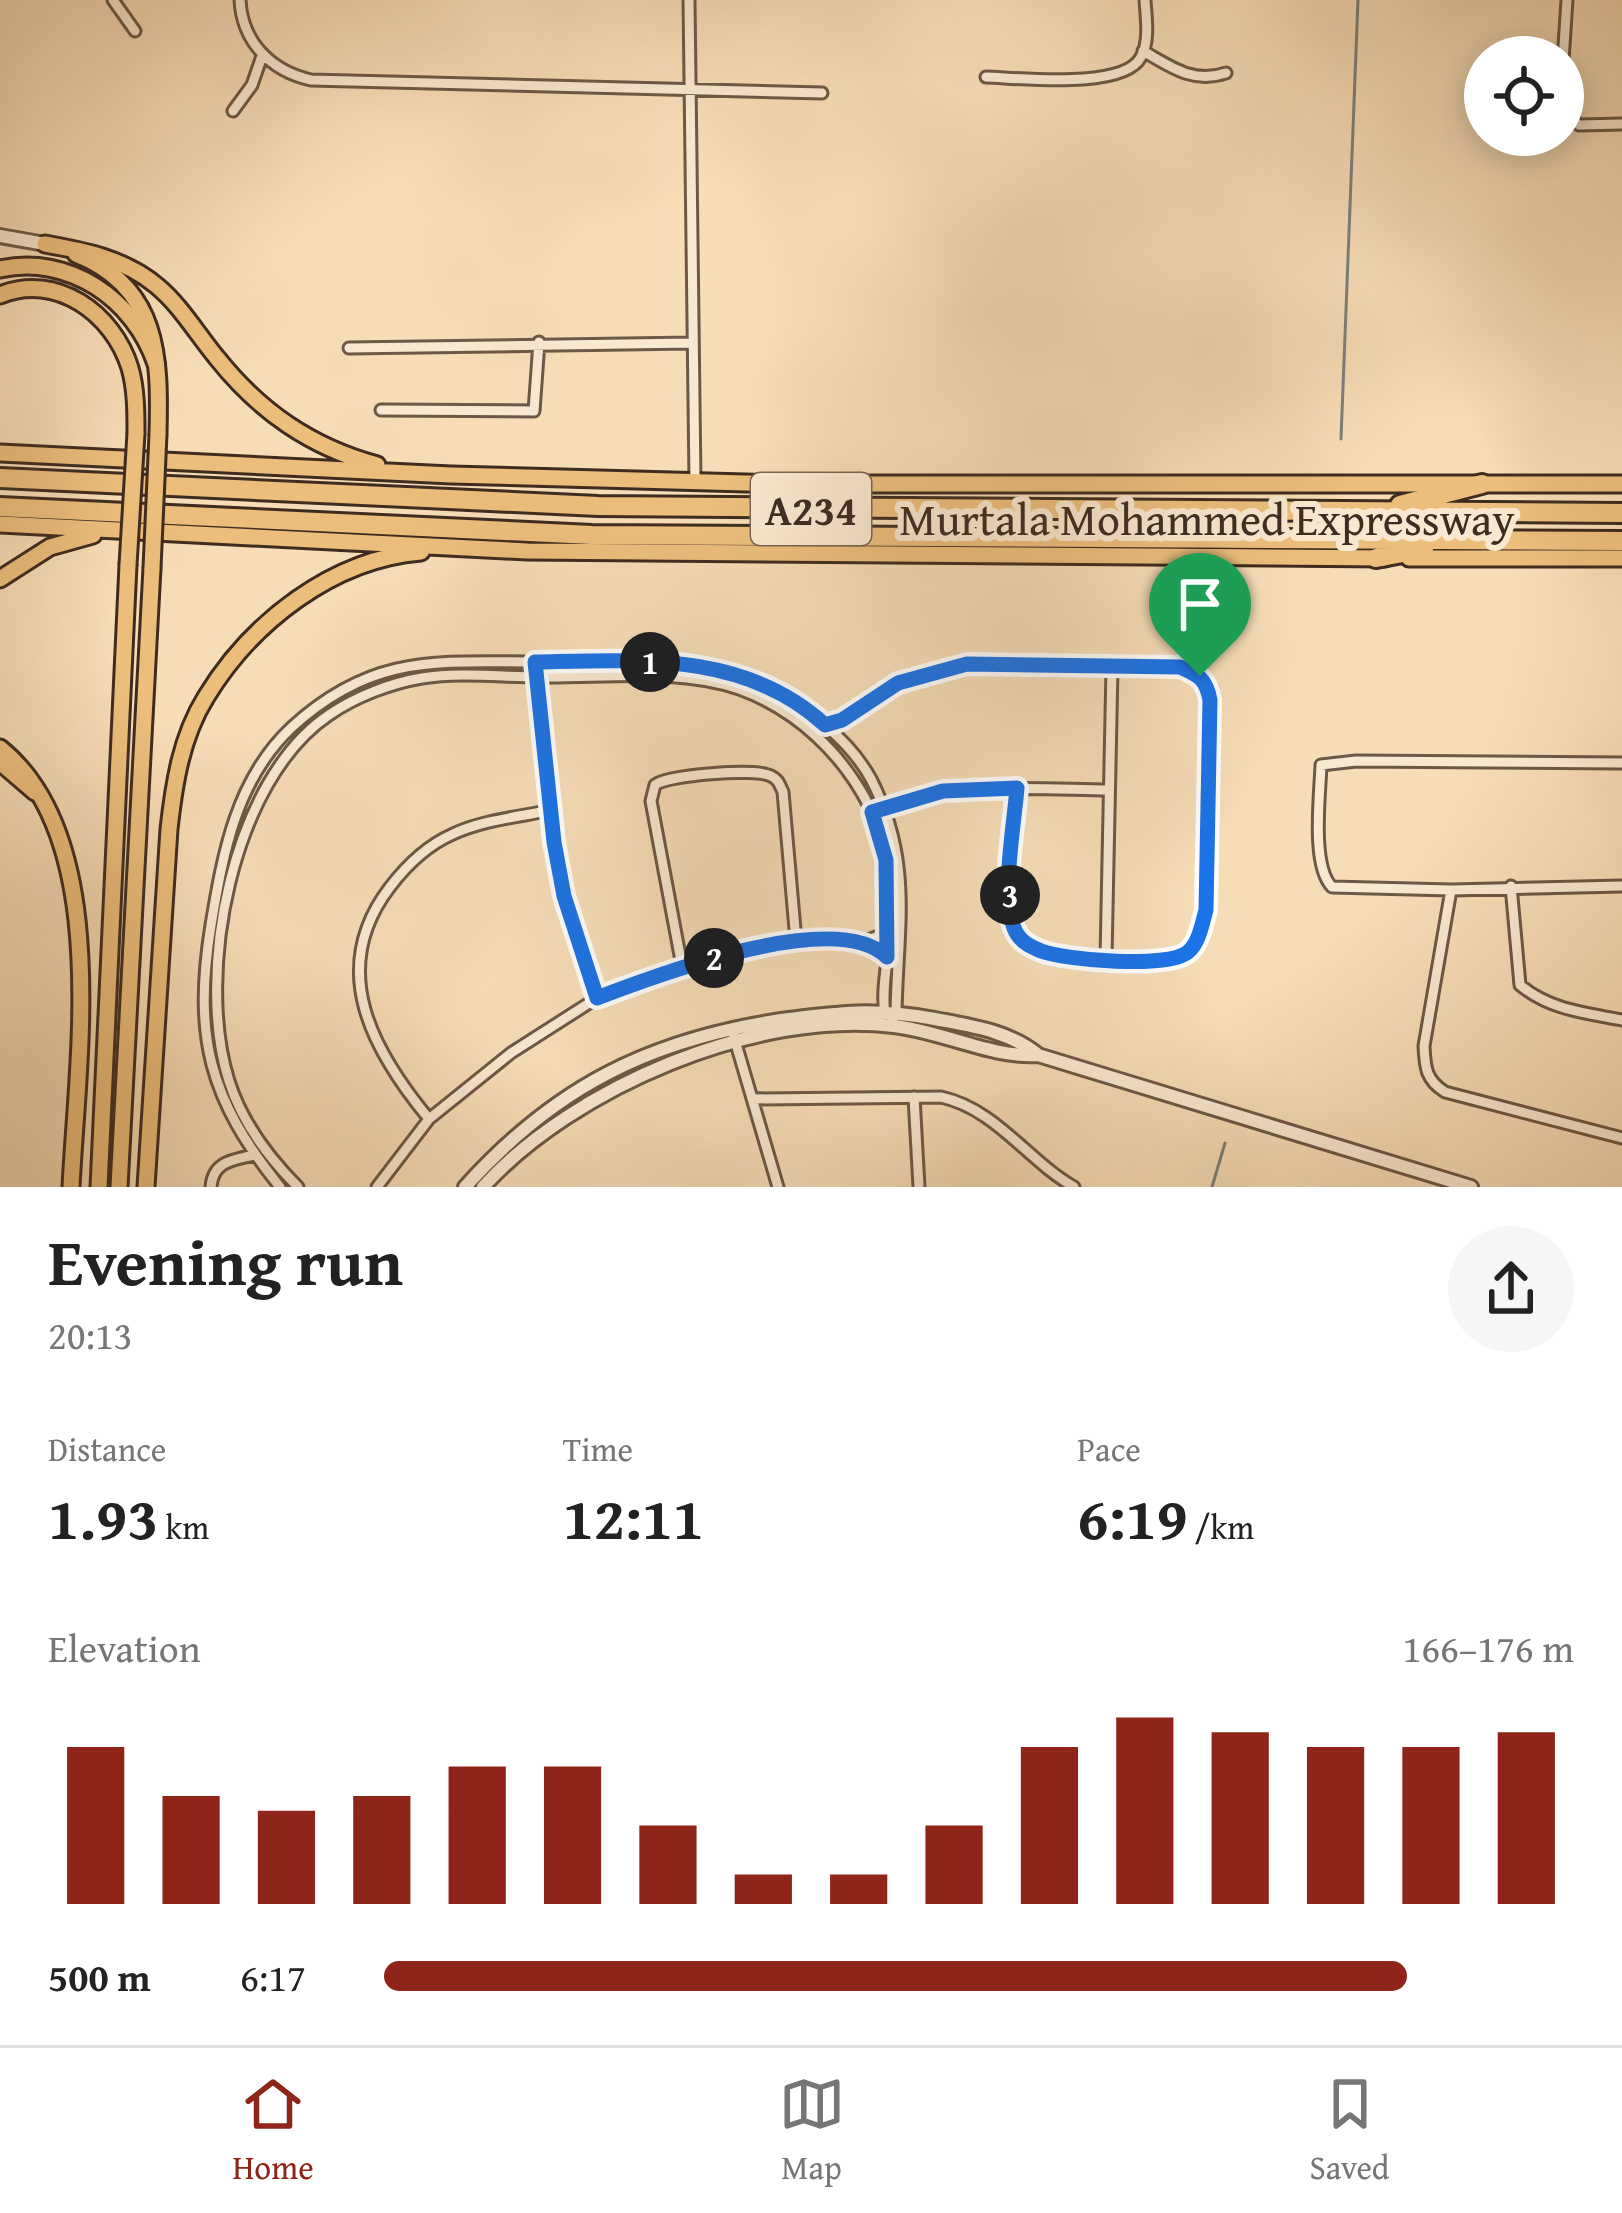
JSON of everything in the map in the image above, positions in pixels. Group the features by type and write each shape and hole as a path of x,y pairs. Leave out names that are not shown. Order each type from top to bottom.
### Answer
{"highway":[{"name":"Murtala Mohammed Expressway","path":"0,478 598,506 1622,513"},
{"path":"1371,512 1482,484"},
{"name":"Murtala Mohammed Expressway","path":"0,507 592,535 1622,541"},
{"path":"1376,558 1475,541"}],"main road":[{"path":"45,244 89,260 123,283 147,317 156,364 152,568 119,1187"},
{"path":"45,244 100,255 156,285 253,399 296,432 352,458 452,475"},
{"path":"0,269 38,265 94,285 140,329 156,364"},
{"path":"0,295 25,287 46,288 85,304 102,320 132,374 136,433 99,1187"},
{"name":"Murtala Mohammed Expressway","path":"0,449 452,475 695,481 1622,484"},
{"name":"Murtala Mohammed Expressway","path":"0,524 527,551 1622,558"},
{"path":"0,580 30,557 66,540 123,530"},
{"path":"146,1187 173,789 205,698 272,619 324,582 355,568 413,553 527,551"},
{"path":"0,748 35,792 62,849 73,889 81,990 70,1187"},
{"path":"0,762 35,792"}],"street":[{"path":"113,0 135,31"},
{"path":"240,0 244,23 262,56 283,71 311,80 822,93"},
{"path":"689,0 695,481"},
{"path":"986,77 1112,76 1133,65 1143,51 1144,0"},
{"path":"1565,36 1568,0"},
{"path":"1143,51 1190,75 1210,78 1226,73"},
{"path":"232,111 252,85 262,56"},
{"path":"1584,125 1622,124"},
{"path":"0,236 45,244"},
{"path":"381,410 529,413 536,407 539,342"},
{"path":"349,348 692,343"},
{"path":"280,1187 236,1127 216,1083 208,1050 204,974 222,858 252,779 291,728 347,686 409,665 455,659 673,662 742,675 773,688 825,725 870,778 877,810 886,860 890,1025"},
{"path":"535,662 564,896 597,998"},
{"path":"825,725 842,720 898,683 967,664 1180,667 1200,676 1207,685 1206,910 1192,949 1157,963 1046,953 1023,942 1014,929 1010,906 1017,788"},
{"path":"1106,958 1112,668"},
{"path":"298,1187 258,1141 234,1094 223,1054 217,976 234,862 246,825 276,769 310,729 334,711 397,684 473,674 666,676 739,689 798,720 827,745 877,810 902,874 890,1010"},
{"path":"837,734 842,720"},
{"path":"1622,763 1355,761 1322,765 1319,813 1325,880 1332,887 1622,886"},
{"path":"682,966 651,801 655,785 669,777 760,773 778,782 783,792 796,941"},
{"path":"877,810 943,791 1109,790"},
{"path":"429,1119 399,1082 365,1016 359,974 367,925 404,870 434,845 454,833 551,810"},
{"path":"1511,886 1520,985 1556,1006 1622,1020"},
{"path":"1450,890 1424,1046 1425,1070 1432,1084 1445,1092 1622,1138"},
{"path":"377,1187 429,1119 511,1052 597,998 682,966 796,941 866,941 888,932"},
{"path":"866,941 887,957"},
{"path":"465,1187 517,1135 585,1085 663,1047 890,1010 993,1031 1038,1055"},
{"path":"483,1187 537,1139 604,1094 653,1070 733,1035 837,1025 890,1025 1008,1053 1038,1055 1471,1187"},
{"path":"733,1035 778,1187"},
{"path":"752,1099 914,1097 962,1102 1012,1136 1049,1173 1074,1187"},
{"path":"914,1097 919,1187"},
{"path":"211,1187 212,1176 222,1163 254,1155"},
{"path":"1419,1171 1471,1187"}],"waterway":[{"path":"1341,439 1358,0"},
{"path":"1212,1187 1225,1143"}],"route":[{"path":"535,662 673,662 742,675 773,688 825,725 842,720 898,683 967,664 1180,667 1200,676 1210,700 1206,910 1192,949 1182,956 1157,963 1046,953 1023,942 1014,929 1010,906 1017,788 978,788 903,800 872,812 886,860 887,957 866,941 796,941 682,966 597,998 564,896 554,842 535,662"}]}
